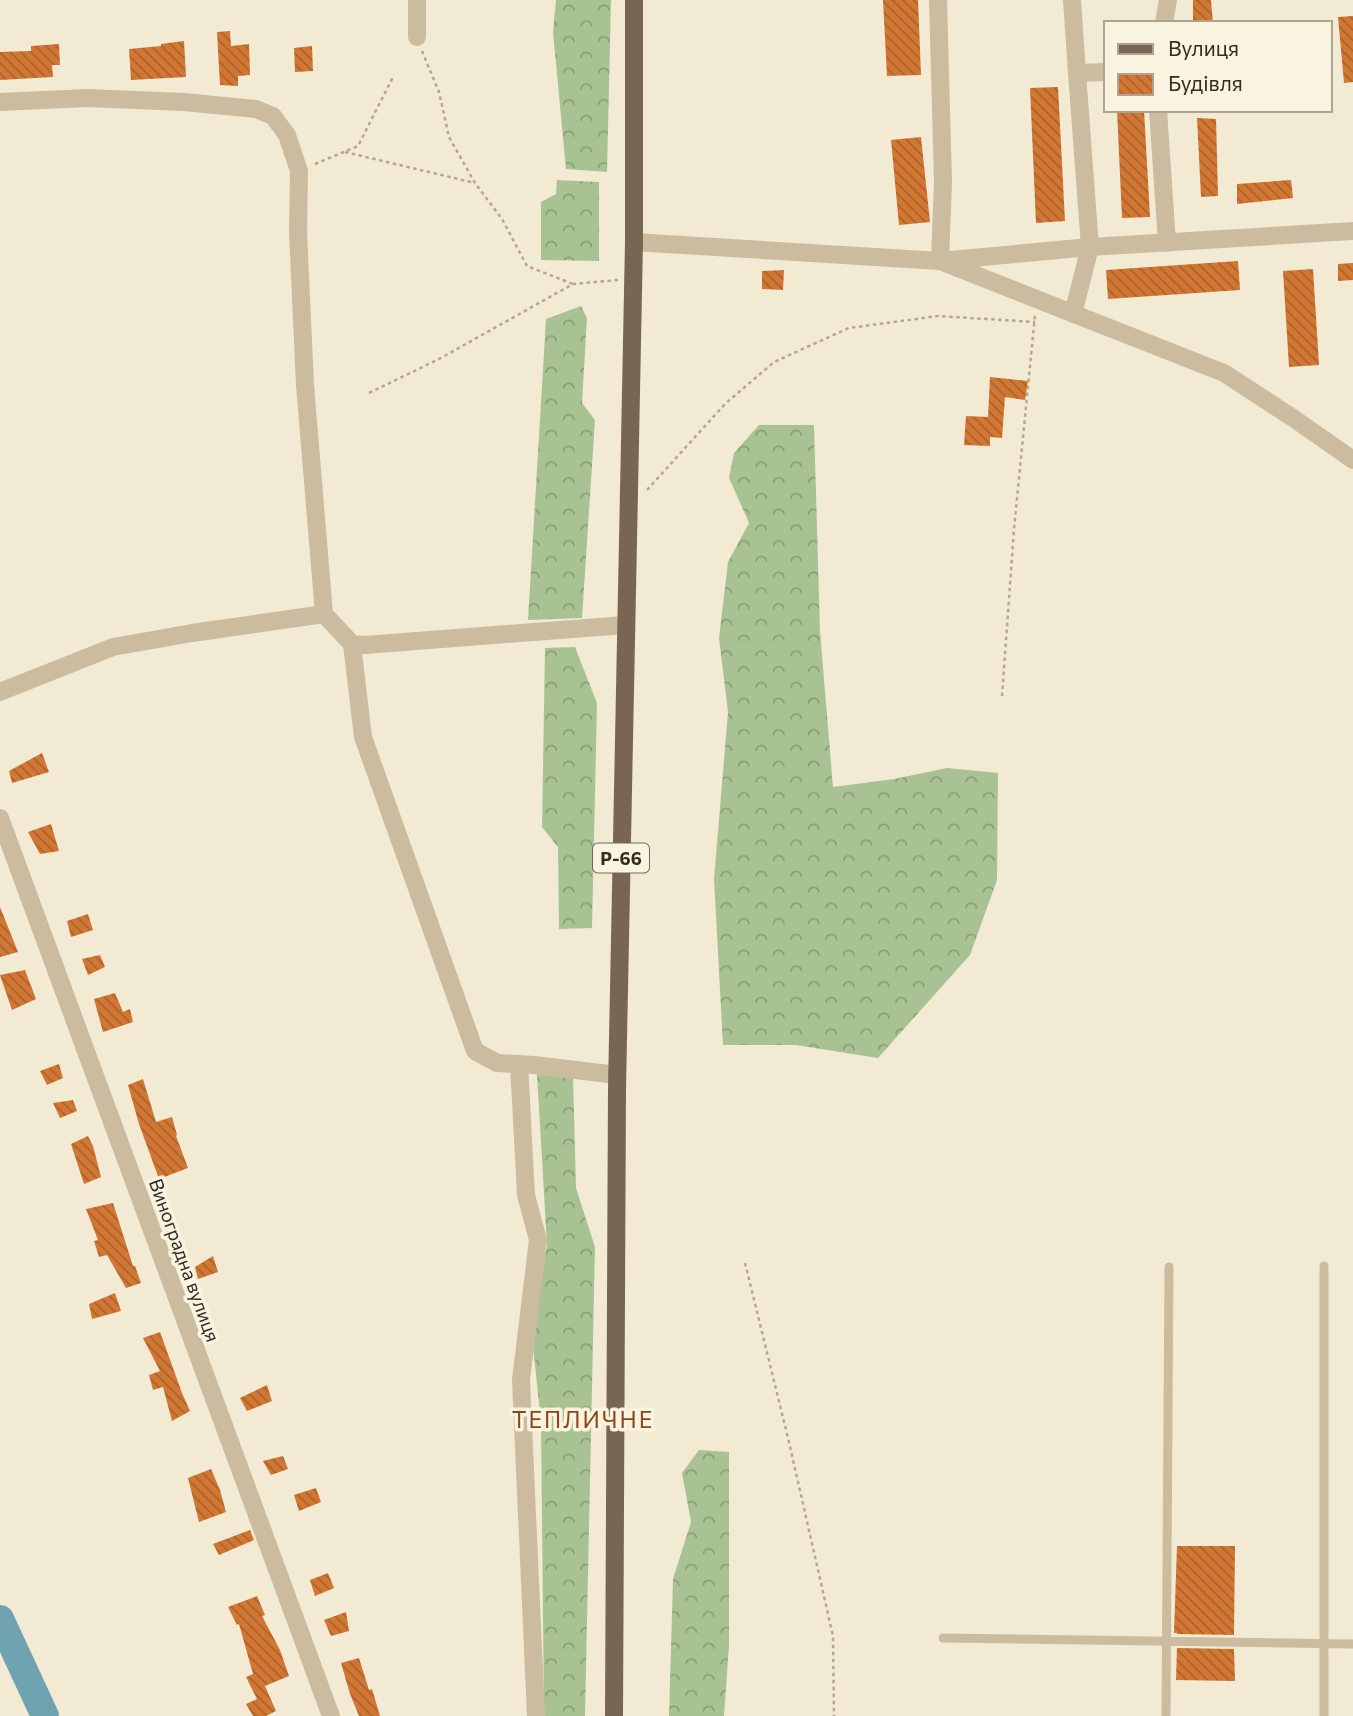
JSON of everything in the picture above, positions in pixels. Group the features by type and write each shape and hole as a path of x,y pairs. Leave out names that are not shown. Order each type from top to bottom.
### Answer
{"main road":[{"name":"Р-66","path":"614,1716 617,1075 634,242 634,0"}],"street":[{"path":"417,0 417,37"},
{"path":"939,0 943,182 940,261"},
{"path":"1072,0 1090,247 1073,314"},
{"path":"1164,21 1168,0"},
{"path":"1077,73 1104,72"},
{"path":"0,102 87,98 184,102 256,109 273,116 287,135 299,171 298,232 305,386 324,614 352,644 363,737 475,1051 498,1063 617,1075"},
{"path":"1158,112 1167,243"},
{"path":"634,242 940,261 1090,247 1353,231"},
{"path":"940,261 1224,373 1353,460"},
{"path":"0,692 113,647 324,614"},
{"path":"352,644 625,625"},
{"name":"Виноградна вулиця","path":"0,818 331,1716"},
{"path":"519,1064 526,1195 538,1240 521,1380 536,1716"}],"lane":[{"path":"1166,1716 1169,1266"},
{"path":"1324,1266 1324,1716"},
{"path":"943,1638 1353,1644"}],"path":[{"path":"417,37 439,92 449,137 475,183 502,219 527,266 573,284"},
{"path":"299,171 358,146 393,77"},
{"path":"344,152 475,183"},
{"path":"369,393 439,359 573,284 633,278"},
{"path":"1002,695 1014,529 1037,298"},
{"path":"628,510 724,404 774,362 849,328 862,326 938,316 1035,322"},
{"path":"745,1263 833,1636 834,1716"}],"green space":[{"path":"556,0 611,0 607,172 566,169 553,32"},
{"path":"557,180 599,182 599,261 541,260 541,202 556,194"},
{"path":"581,306 587,318 582,403 595,420 582,618 528,620 546,319"},
{"path":"759,425 814,425 820,631 833,787 894,779 947,768 998,773 997,880 970,955 878,1058 796,1045 723,1045 714,879 728,712 719,638 728,562 749,523 729,478 734,453"},
{"path":"575,647 597,703 592,928 559,929 558,847 542,827 545,648"},
{"path":"537,1074 573,1077 576,1188 595,1247 585,1716 544,1716 541,1422 532,1337 547,1245"},
{"path":"699,1450 729,1452 729,1646 724,1716 669,1716 673,1579 691,1522 682,1473"}],"building":[{"path":"883,0 918,0 921,75 887,76"},
{"path":"1193,0 1211,0 1213,21 1193,21"},
{"path":"1353,16 1353,82 1344,83 1338,17"},
{"path":"230,31 231,46 249,44 250,75 238,76 238,86 220,85 217,32"},
{"path":"184,41 186,77 131,80 129,49"},
{"path":"59,44 60,65 52,65 53,77 0,80 0,52 31,51 31,46"},
{"path":"312,46 313,71 295,72 294,48"},
{"path":"1058,87 1065,221 1036,223 1030,88"},
{"path":"1117,112 1144,112 1150,217 1122,218"},
{"path":"1197,118 1216,119 1218,196 1201,197"},
{"path":"921,137 930,222 899,225 891,140"},
{"path":"1291,180 1293,198 1237,204 1237,184"},
{"path":"1238,261 1240,290 1108,299 1106,270"},
{"path":"1353,263 1353,280 1338,281 1338,264"},
{"path":"1313,269 1319,365 1289,367 1283,271"},
{"path":"784,270 783,290 762,289 762,271"},
{"path":"990,377 1028,381 1025,400 1005,397 1002,438 990,437 990,446 964,445 966,416 988,417"},
{"path":"42,753 49,772 12,783 9,771"},
{"path":"51,824 59,851 40,854 28,832"},
{"path":"0,907 18,952 0,957"},
{"path":"88,914 93,930 71,937 67,921"},
{"path":"100,955 105,967 88,975 82,959"},
{"path":"25,970 36,999 12,1010 0,975"},
{"path":"115,993 123,1012 130,1009 133,1022 103,1032 94,999"},
{"path":"59,1064 63,1078 47,1085 40,1071"},
{"path":"143,1079 156,1122 172,1117 188,1168 159,1179 128,1085"},
{"path":"73,1100 77,1111 60,1118 53,1103"},
{"path":"88,1136 101,1177 84,1184 71,1144"},
{"path":"113,1203 141,1283 126,1288 107,1255 99,1257 94,1241 98,1240 86,1209"},
{"path":"213,1256 218,1272 198,1279 195,1267"},
{"path":"115,1293 121,1311 92,1319 89,1304"},
{"path":"160,1332 190,1411 172,1421 163,1387 153,1390 149,1375 160,1371 143,1338"},
{"path":"267,1385 272,1401 247,1411 240,1398"},
{"path":"283,1456 288,1469 271,1475 263,1461"},
{"path":"211,1469 226,1512 199,1522 188,1478"},
{"path":"316,1488 321,1502 299,1511 294,1495"},
{"path":"250,1530 254,1540 219,1555 213,1544"},
{"path":"1177,1546 1235,1546 1234,1635 1174,1633"},
{"path":"328,1573 334,1588 315,1596 310,1580"},
{"path":"257,1596 265,1615 262,1616 280,1650 289,1676 265,1686 276,1711 266,1716 253,1716 246,1704 257,1699 246,1677 253,1674 239,1624 237,1625 228,1607"},
{"path":"346,1612 349,1631 331,1636 324,1620"},
{"path":"1177,1648 1234,1649 1235,1681 1176,1680"},
{"path":"359,1658 380,1716 359,1716 350,1694 341,1663"}],"waterway":[{"path":"0,1619 45,1716"}],"district":[{"name":"ТЕПЛИЧНЕ","path":"583,1419"}]}
